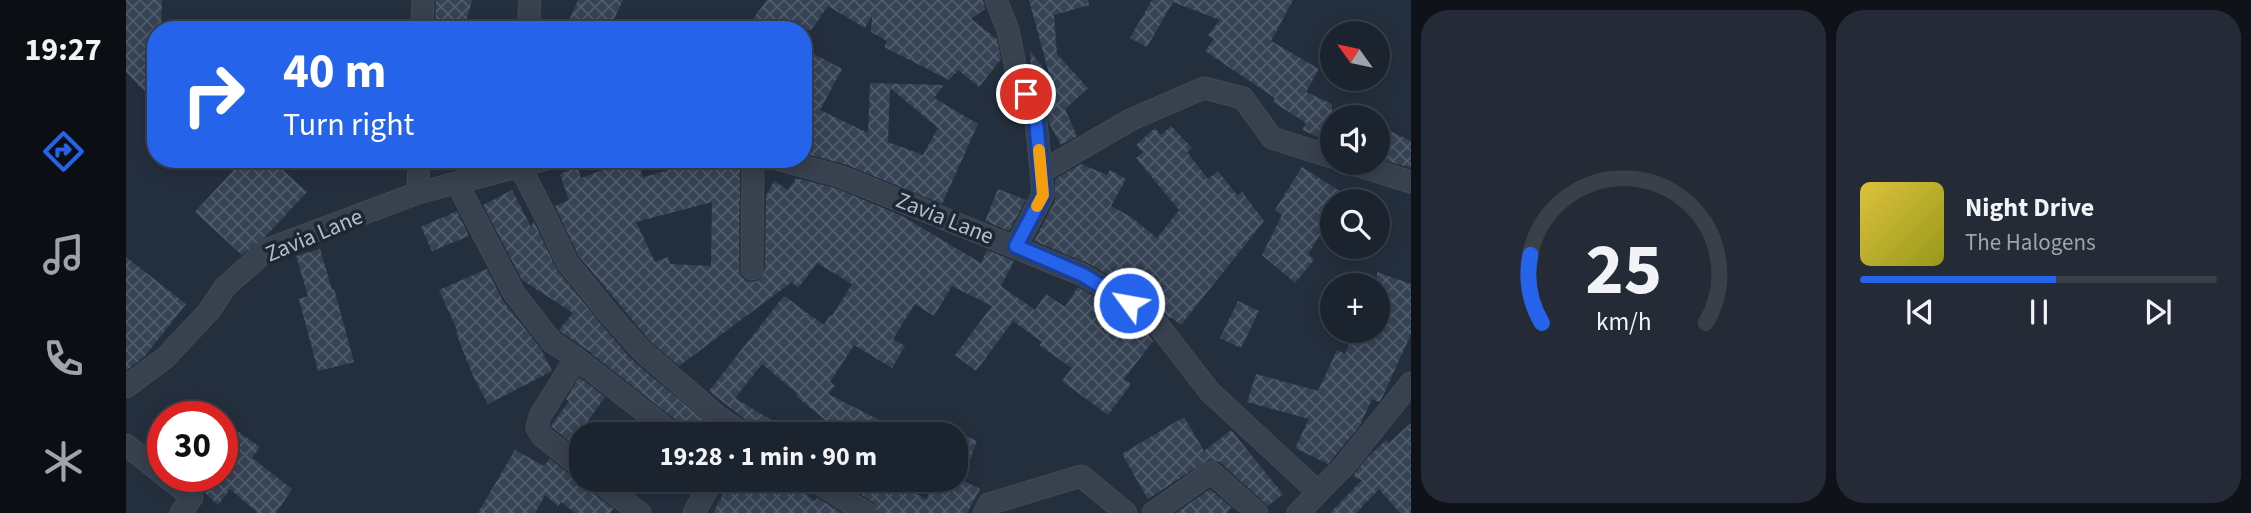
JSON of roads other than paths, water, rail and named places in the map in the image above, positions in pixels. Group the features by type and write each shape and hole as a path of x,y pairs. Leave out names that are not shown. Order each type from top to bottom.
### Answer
{"street":[{"path":"422,21 423,0"},
{"path":"529,21 530,0"},
{"path":"996,0 1008,30 1016,69 1036,120 1043,195 1016,246"},
{"path":"1041,172 1130,120 1204,88 1243,98 1272,138 1320,153"},
{"path":"418,193 419,168"},
{"name":"Zavia Lane","path":"126,387 166,357 209,311 225,287 268,249 418,193 504,168"},
{"path":"522,168 567,262 610,315 650,358 726,422"},
{"path":"752,269 753,168"},
{"name":"Zavia Lane","path":"810,168 842,177 1083,275 1151,317 1210,392 1318,492"},
{"path":"1389,175 1411,182"},
{"path":"457,183 514,293 552,342 658,422"},
{"path":"569,457 542,436 537,428 540,416 576,358"},
{"path":"1298,513 1344,466 1411,383"},
{"path":"126,445 147,462"},
{"path":"1153,513 1211,472 1257,513"},
{"path":"984,513 989,504 1081,476 1126,513"},
{"path":"181,513 192,497 186,492"},
{"path":"613,492 640,513"},
{"path":"694,513 705,492"},
{"path":"833,492 866,513"}]}
